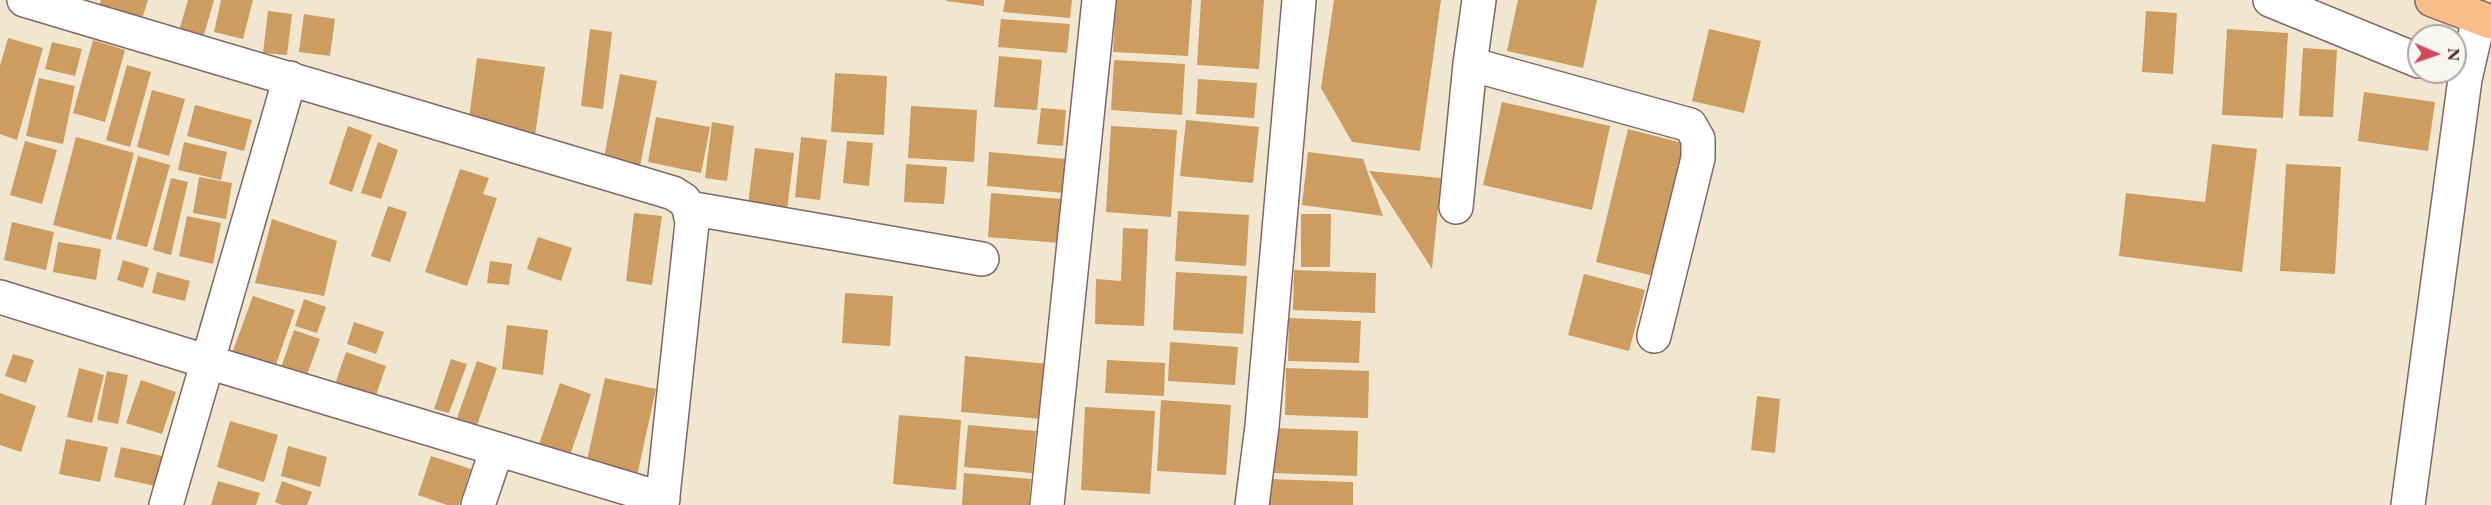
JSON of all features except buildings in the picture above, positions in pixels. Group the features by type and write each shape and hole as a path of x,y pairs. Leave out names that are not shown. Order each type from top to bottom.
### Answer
{"highway":[{"path":"2432,0 2485,20"}],"street":[{"path":"0,297 663,502 692,223 689,208 684,200 673,193 24,0"},
{"path":"1047,505 1099,0"},
{"path":"1252,505 1262,426 1299,0"},
{"path":"1456,207 1470,64 1479,0"},
{"path":"2270,0 2407,56"},
{"path":"2408,505 2468,80 2485,20"},
{"path":"1470,64 1690,125 1698,139 1698,158 1654,336"},
{"path":"166,505 290,78"},
{"path":"689,208 982,259"},
{"path":"478,505 497,449"}]}
